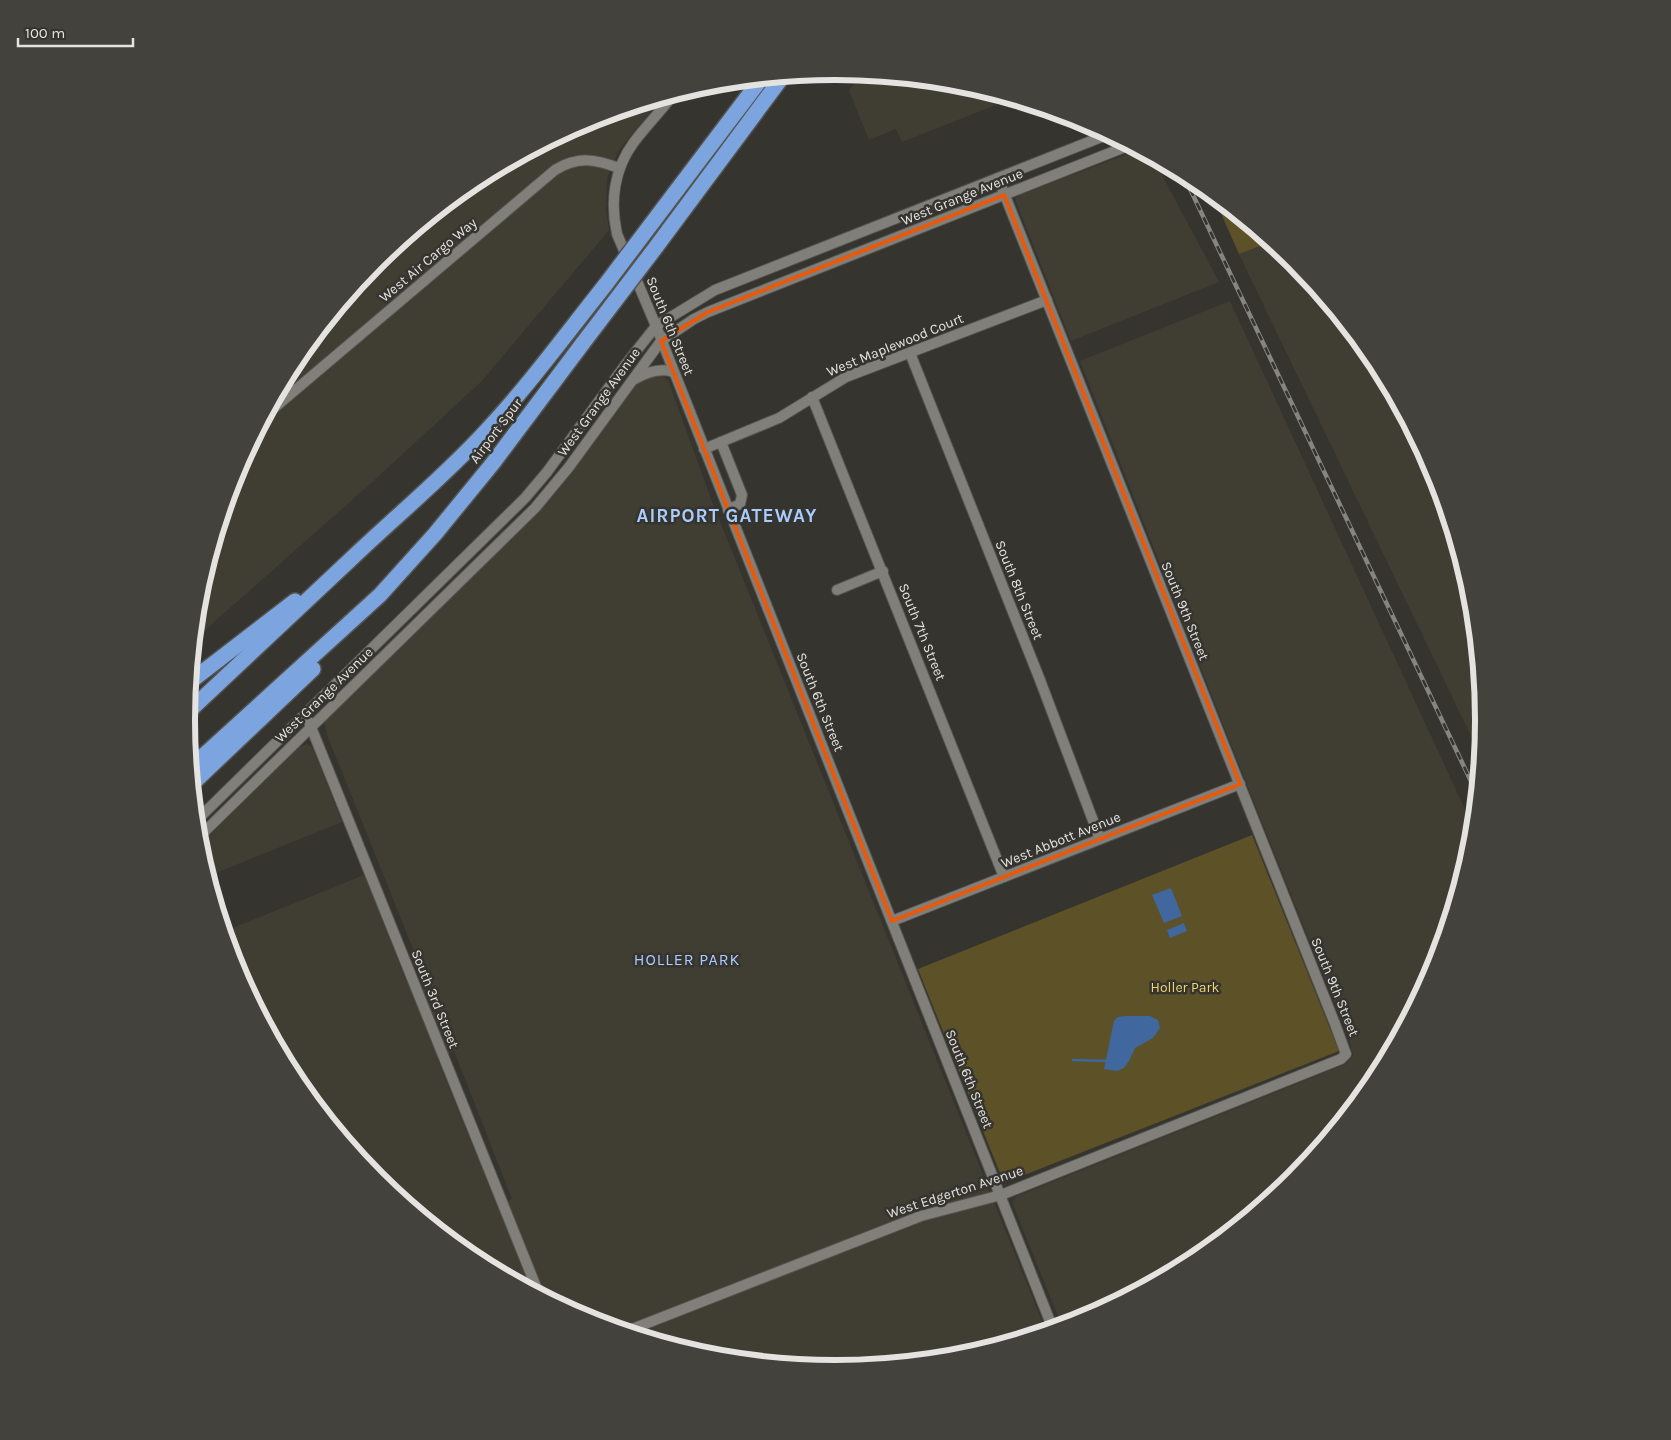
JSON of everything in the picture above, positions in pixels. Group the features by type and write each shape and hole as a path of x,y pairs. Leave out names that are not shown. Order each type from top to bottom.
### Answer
{"highway":[{"name":"Airport Spur","path":"197,762 380,595 435,534 494,463 778,83"},
{"name":"Airport Spur","path":"196,705 441,477 486,432 606,284 757,85"},
{"path":"197,676 352,558"},
{"path":"199,778 322,661 380,595"},
{"path":"199,786 230,749"}],"street":[{"name":"South 6th Street","path":"666,103 633,143 619,168 614,194 614,220 622,246 656,326 1050,1322"},
{"name":"West Grange Avenue","path":"203,814 502,520 547,472 656,326 715,290 1100,138"},
{"name":"West Grange Avenue","path":"206,831 535,508 564,474 661,341 694,319 722,307 1123,148"},
{"name":"West Air Cargo Way","path":"279,404 555,170 580,160 594,161 619,168"},
{"name":"South 9th Street","path":"998,178 1346,1054"},
{"path":"855,234 862,252"},
{"path":"715,290 722,307"},
{"name":"West Maplewood Court","path":"704,449 779,418 846,377 1046,300"},
{"name":"South 8th Street","path":"910,353 1040,680 1100,839"},
{"path":"630,382 640,376 659,370 666,369 673,372"},
{"name":"South 7th Street","path":"812,397 1004,877"},
{"path":"721,442 742,496 740,504 728,510"},
{"path":"502,520 512,530"},
{"path":"837,590 883,571"},
{"path":"344,675 354,686"},
{"name":"South 3rd Street","path":"306,714 535,1285"},
{"name":"West Abbott Avenue","path":"892,921 1240,784"},
{"name":"West Edgerton Avenue","path":"637,1328 921,1216 1001,1195 1341,1059 1346,1054"}],"highlighted area":[{"path":"1004,195 1240,784 892,921 661,341 708,312"}],"shaded area":[{"path":"857,81 877,81 919,85 960,92 1002,102 902,142 896,129 869,140 849,90"},
{"path":"655,107 618,152 607,178 606,209 609,230 482,381 369,485 201,633 217,554 229,514 244,475 281,400 303,364 354,298 383,267 414,239 446,212 480,188 552,146 630,114"},
{"path":"1131,153 1158,167 1219,282 1071,341 1015,199 1019,195"},
{"path":"1263,245 1288,267 1317,298 1368,364 1390,400 1409,437 1427,475 1442,514 1454,554 1470,636 1474,678 1475,737 1472,738 1239,254"},
{"path":"1230,301 1468,816 1454,886 1442,926 1427,965 1390,1040 1368,1076 1317,1142 1288,1173 1257,1201 1225,1228 1191,1252 1119,1294 1059,1319 1013,1205 1015,1197 1346,1064 1353,1056 1349,1039 1080,361"},
{"path":"658,373 668,380 711,499 1044,1325 960,1348 919,1355 877,1359 794,1359 752,1355 670,1338 630,1326 552,1294 515,1274 446,1228 383,1173 354,1142 303,1076 281,1040 244,965 230,929 364,875 407,983 424,976 327,735 324,721 535,515 567,479 635,384","holes":["454,1051 512,1199 497,1206 437,1058"]},
{"path":"307,744 314,751 342,822 214,873 207,838 299,747"}],"green space":[{"path":"1218,207 1263,245 1239,254"},
{"name":"Holler Park","path":"1252,835 1339,1051 1004,1183 918,969"}],"water":[{"path":"1171,888 1182,916 1164,923 1152,895"},
{"path":"1184,923 1187,931 1170,938 1167,930"},
{"path":"1150,1016 1158,1020 1160,1028 1153,1038 1135,1048 1124,1068 1117,1071 1104,1069 1114,1021 1118,1017"}],"waterway":[{"path":"1073,1060 1108,1061"}],"railway":[{"path":"1189,187 1472,783"}],"district":[{"name":"AIRPORT GATEWAY","path":"727,516"},
{"name":"HOLLER PARK","path":"687,959"}]}
